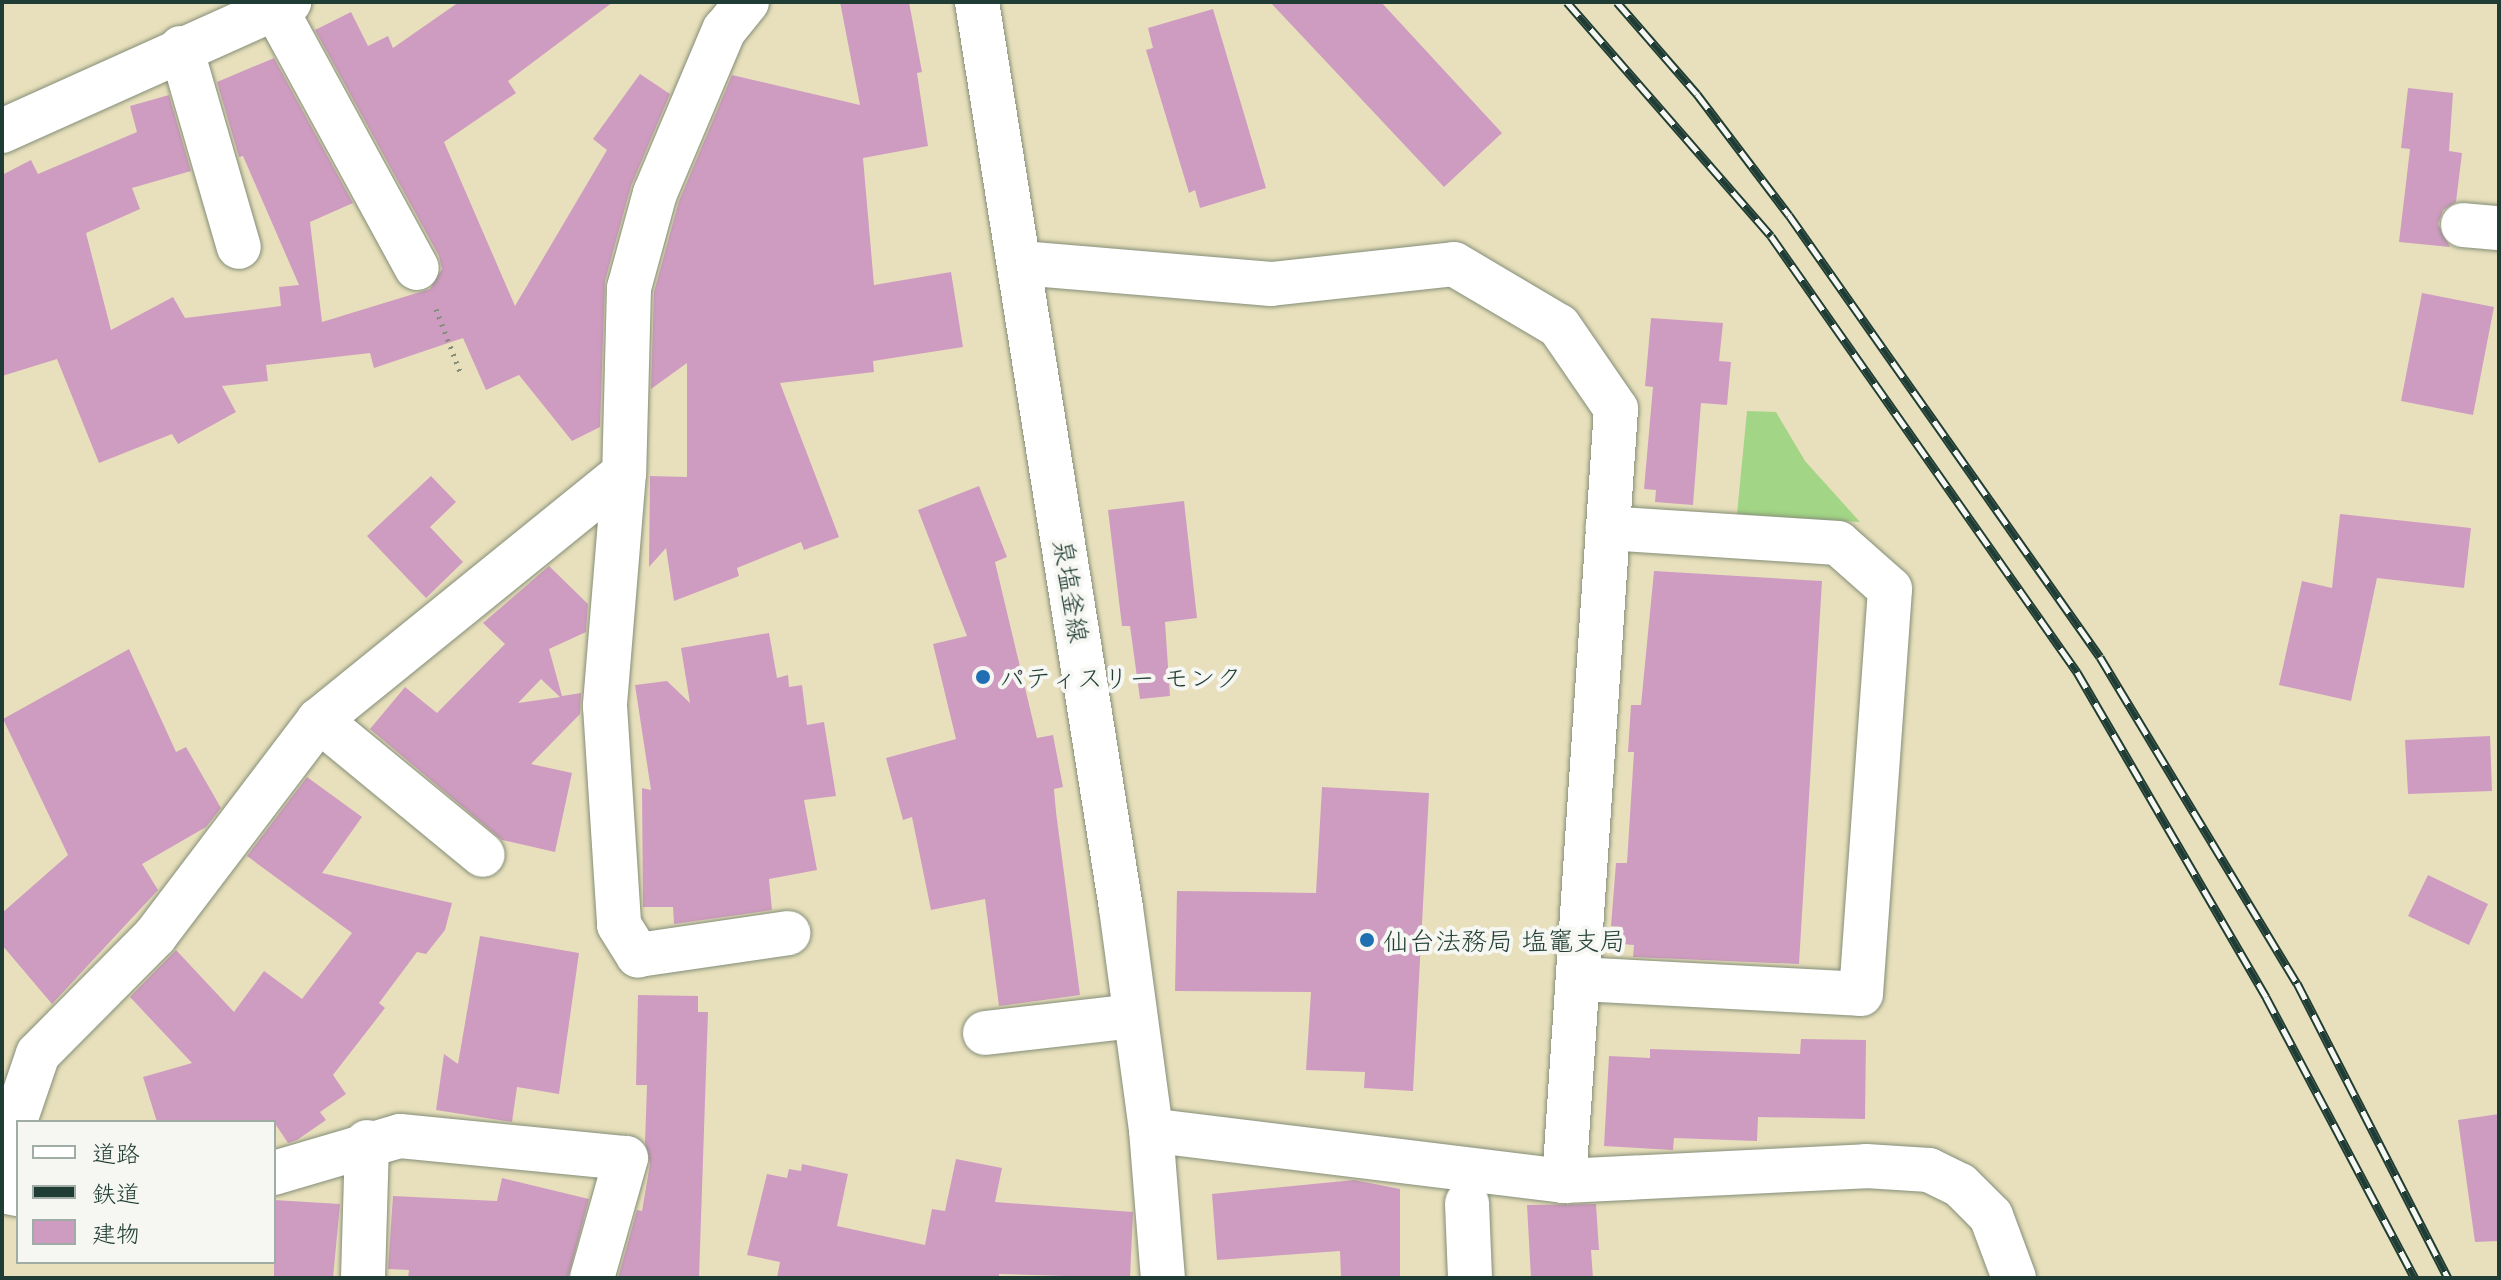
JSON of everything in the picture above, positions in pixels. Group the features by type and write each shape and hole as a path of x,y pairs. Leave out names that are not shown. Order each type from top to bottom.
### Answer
{"street":[{"path":"747,2 724,30 655,193 629,288 624,473 605,706 619,925 638,955 788,933"},
{"name":"泉塩釜線","path":"977,2 1021,263 1135,1016 1151,1130 1163,1278"},
{"path":"2,131 282,5 417,268"},
{"path":"181,48 239,247"},
{"path":"1021,263 1271,284 1454,264 1559,326 1616,409 1564,1181"},
{"path":"2,1159 38,1054 155,936 319,720 624,473"},
{"path":"1579,979 1861,994 1890,589 1838,543 1607,528"},
{"path":"319,720 483,855"},
{"path":"985,1033 1135,1016"},
{"path":"1151,1130 1564,1181 1866,1166 1929,1170 1960,1185 1991,1216 2014,1278"},
{"path":"276,1172 367,1142 400,1136 626,1158 592,1278"},
{"path":"363,1278 367,1142"},
{"path":"1467,1203 1470,1278"}],"path":[{"path":"443,324 461,374"}],"green space":[{"path":"1747,411 1776,412 1805,461 1860,522 1737,514"}],"building":[{"path":"459,2 613,2 508,81 516,93 444,142 515,306 607,150 593,139 640,74 670,94 631,186 605,281 600,427 572,441 519,375 486,390 463,338 374,368 370,353 266,365 268,381 222,386 236,412 178,444 172,434 99,463 57,359 2,376 2,175 31,160 38,174 137,132 130,106 169,95 191,171 132,188 140,209 86,233 111,330 173,297 185,318 281,306 279,287 299,285 243,156 239,157 217,82 274,58 353,203 310,222 322,322 430,289 442,269 439,256 315,30 351,12 368,46 388,36 393,48"},
{"path":"840,2 909,2 922,72 917,73 928,146 863,158 874,285 951,272 963,347 873,361 874,372 780,383 839,537 804,550 801,542 737,568 739,576 674,601 666,548 649,567 650,476 687,477 687,363 651,389 654,292 679,201 732,75 860,105"},
{"path":"1270,2 1381,2 1502,133 1444,187"},
{"path":"1213,9 1266,188 1200,208 1195,190 1189,193 1146,50 1153,48 1148,28"},
{"path":"2408,88 2453,93 2449,151 2462,153 2456,202 2443,210 2438,224 2450,247 2399,242 2410,149 2401,148"},
{"path":"2422,293 2494,307 2473,415 2401,401"},
{"path":"1651,318 1723,323 1719,361 1731,362 1727,405 1701,403 1693,505 1655,502 1656,490 1644,489 1653,387 1645,386"},
{"path":"431,476 456,502 430,527 463,562 426,598 367,536"},
{"path":"979,486 1007,557 995,562 1037,738 1053,735 1063,787 1054,789 1056,812 1080,995 999,1006 985,899 931,910 912,817 903,820 886,758 956,739 933,644 967,636 918,510"},
{"path":"1184,501 1197,618 1165,622 1170,696 1140,699 1130,626 1122,626 1108,510"},
{"path":"2340,514 2471,528 2464,588 2377,578 2351,701 2279,685 2302,581 2332,588"},
{"path":"549,566 588,604 586,632 549,649 562,696 581,693 580,714 531,764 572,773 555,852 502,840 370,729 405,687 437,713 505,644 483,623","holes":["541,679 560,697 518,703"]},
{"path":"1654,571 1822,581 1799,964 1633,957 1634,945 1621,944 1622,927 1611,926 1616,863 1627,863 1634,752 1628,752 1631,705 1641,705"},
{"path":"769,633 777,678 788,675 789,687 802,685 807,725 824,722 836,796 804,800 817,870 769,879 772,910 674,924 673,907 643,907 642,788 651,790 635,685 667,681 690,703 681,648"},
{"path":"129,649 176,752 186,747 221,808 206,827 142,864 158,890 52,1004 2,945 2,913 68,855 3,719"},
{"path":"2490,736 2492,791 2408,794 2405,740"},
{"path":"307,777 362,817 322,873 452,903 445,930 426,954 417,952 379,1003 385,1008 333,1075 346,1094 320,1112 326,1120 288,1143 276,1120 156,1120 143,1077 192,1063 130,997 176,950 234,1012 264,971 302,999 352,933 247,856"},
{"path":"1322,787 1429,793 1413,1091 1364,1088 1365,1072 1306,1070 1311,992 1175,991 1177,891 1316,893"},
{"path":"2428,875 2488,904 2469,945 2408,916"},
{"path":"480,936 579,953 559,1094 517,1087 512,1122 436,1110 444,1054 458,1064"},
{"path":"638,995 698,996 698,1012 708,1012 699,1278 618,1278 637,1210 642,1211 650,1164 645,1143 647,1085 636,1085"},
{"path":"1801,1039 1866,1040 1865,1119 1758,1117 1757,1141 1674,1138 1673,1150 1604,1146 1609,1056 1650,1058 1650,1049 1800,1054"},
{"path":"2499,1114 2499,1241 2475,1242 2458,1120"},
{"path":"956,1159 1002,1168 995,1202 1133,1212 1130,1278 999,1274 999,1278 777,1278 780,1262 747,1255 767,1174 787,1178 789,1169 801,1171 802,1164 848,1174 837,1226 925,1245 932,1209 945,1211"},
{"path":"502,1178 589,1199 568,1278 408,1278 409,1270 388,1269 393,1196 497,1201"},
{"path":"1354,1180 1400,1189 1400,1278 1341,1278 1340,1251 1217,1260 1212,1194"},
{"path":"276,1200 340,1204 333,1278 274,1278"},
{"path":"1596,1204 1599,1250 1591,1250 1593,1278 1531,1278 1527,1205"}],"railway":[{"path":"1567,2 1771,236 2077,672 2266,997 2415,1278"},
{"path":"1617,2 1697,94 1789,215 2100,657 2297,983 2448,1278"}],"place":[{"name":"パティスリー モンク","path":"983,677"},
{"name":"仙台法務局 塩竈支局","path":"1367,940"}]}
